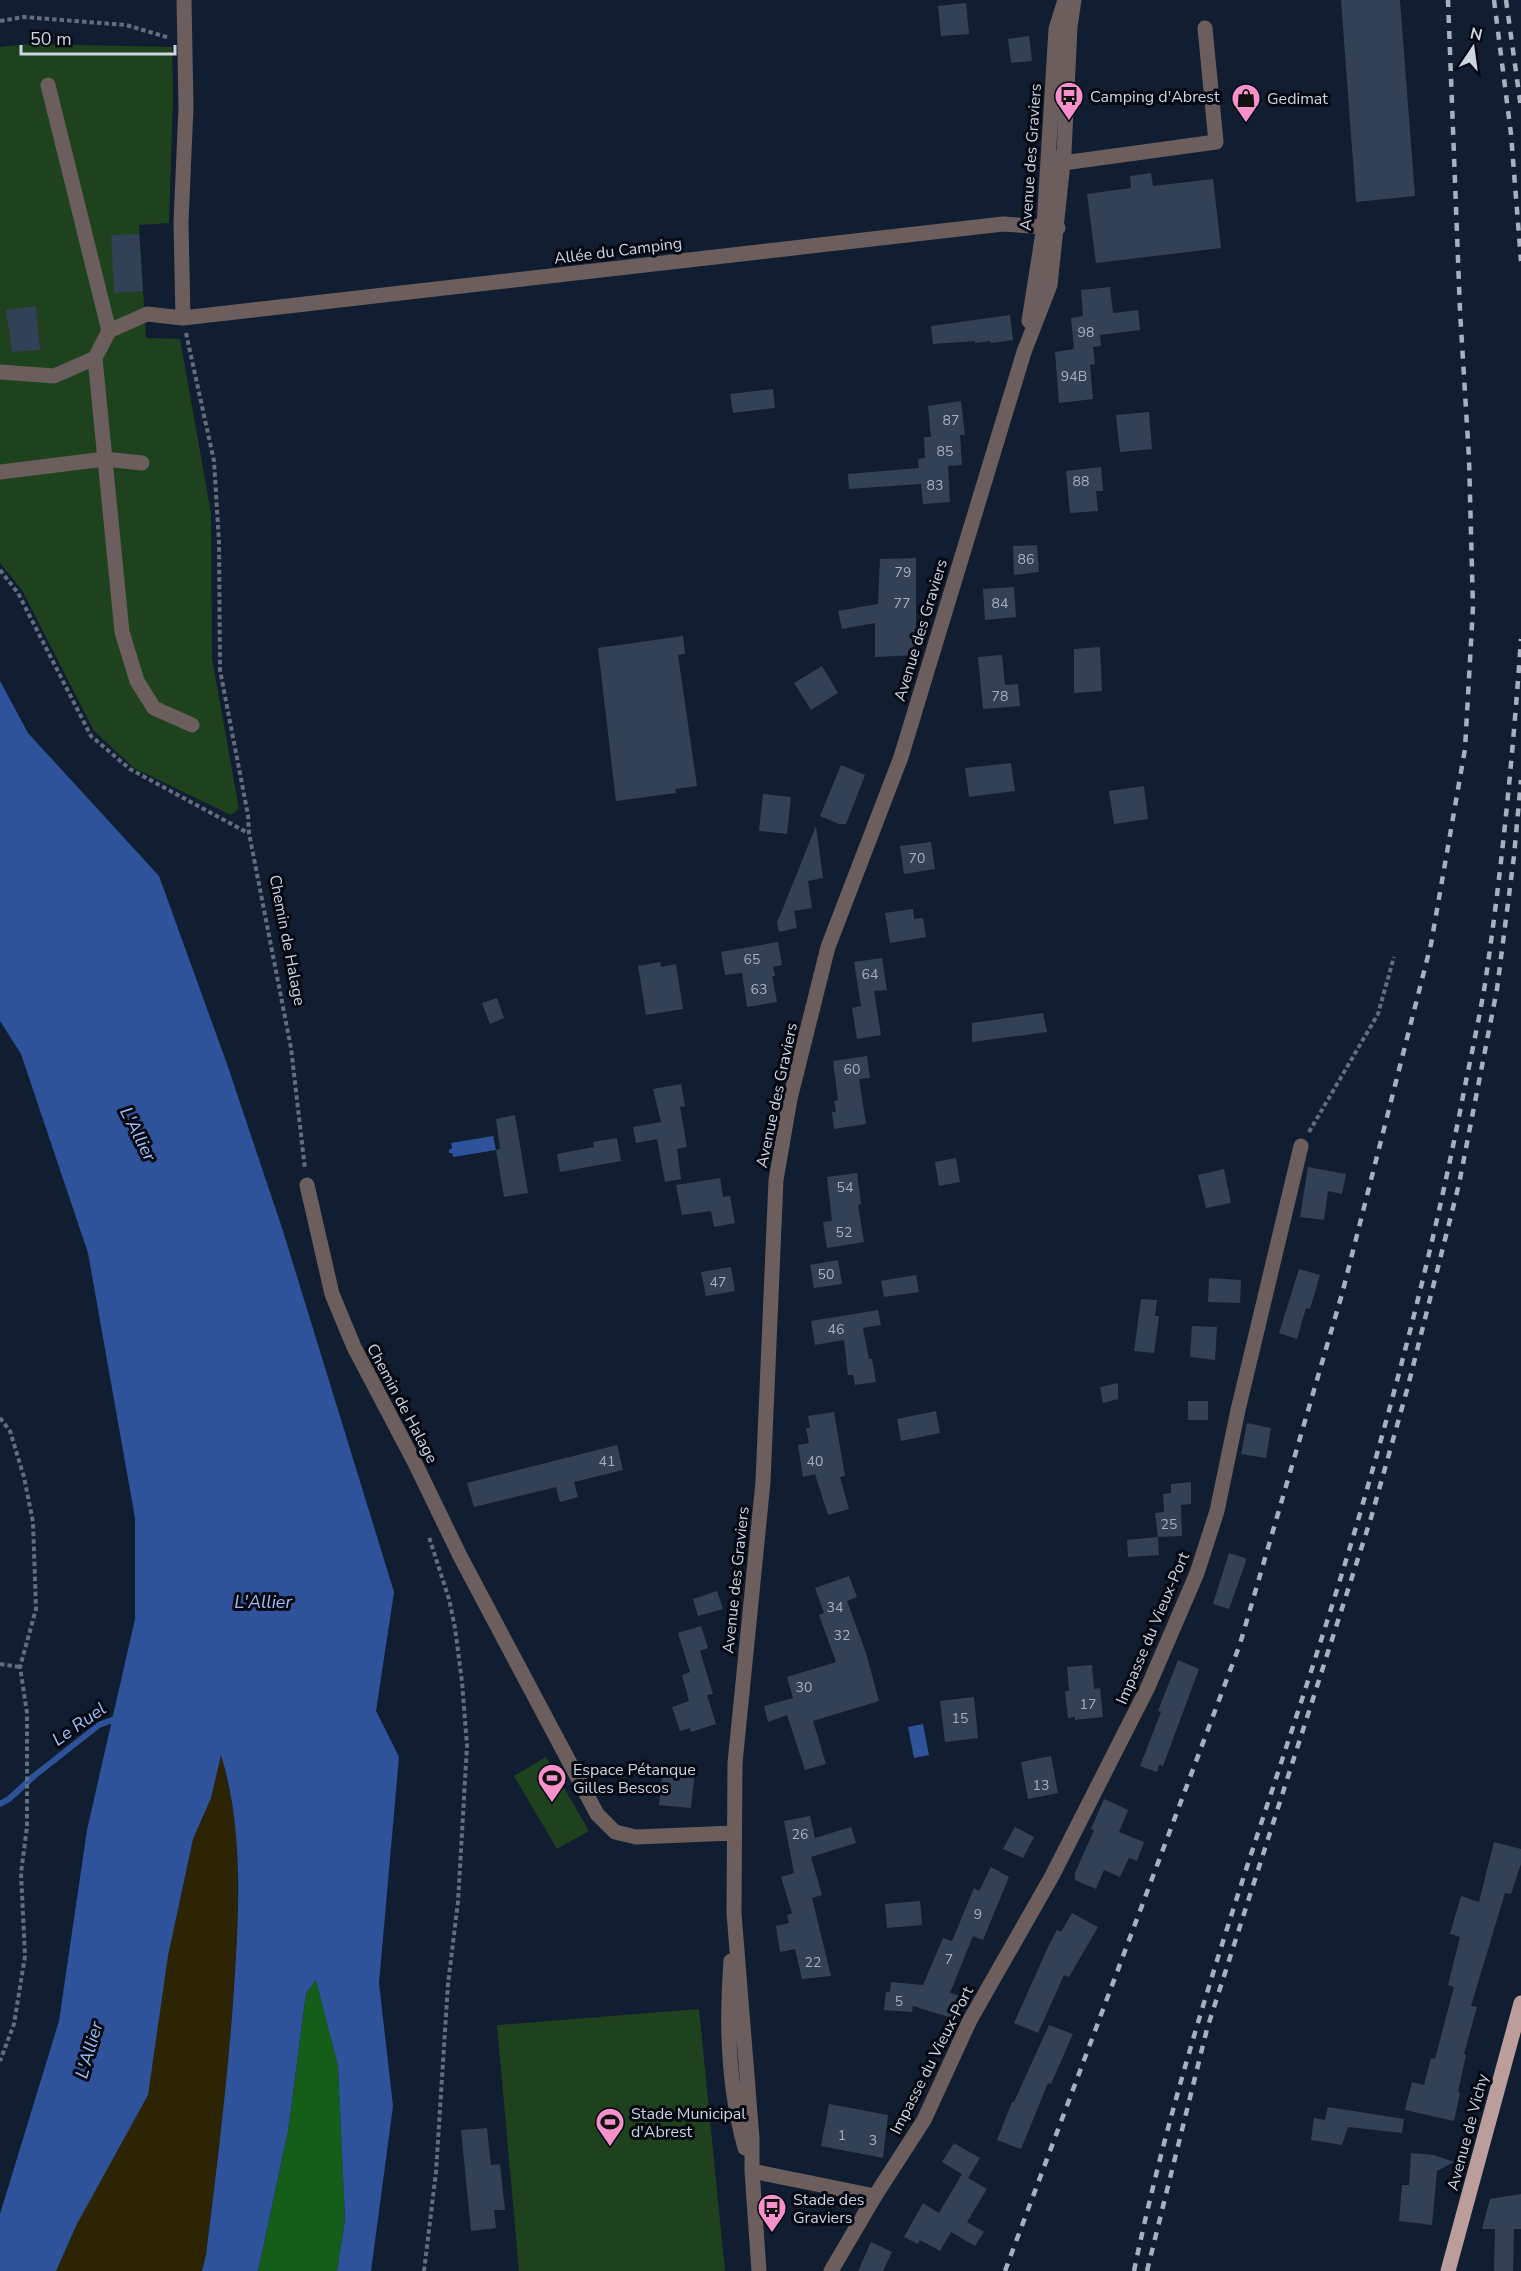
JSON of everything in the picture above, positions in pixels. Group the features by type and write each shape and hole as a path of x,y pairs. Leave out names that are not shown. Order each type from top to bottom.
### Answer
{"main road":[{"name":"Avenue de Vichy","path":"1448,2271 1521,2003"}],"street":[{"path":"183,318 181,222 186,107 184,0"},
{"name":"Avenue des Graviers","path":"759,2271 734,1913 735,1762 763,1482 776,1180 790,1099 828,947 900,757 1024,352 1050,285 1051,227 1048,151 1056,29 1065,0"},
{"name":"Avenue des Graviers","path":"1051,227 1063,163 1070,27 1074,0"},
{"path":"1048,151 1063,163 1216,142 1205,28"},
{"path":"48,85 110,331 95,358 122,632 136,681 154,708 192,725"},
{"name":"Allée du Camping","path":"110,331 147,314 183,318 1004,224 1051,227"},
{"path":"0,372 54,376 95,358"},
{"path":"0,472 105,459 142,463"},
{"name":"Impasse du Vieux-Port","path":"831,2271 875,2196 924,2120 970,2020 1052,1876 1148,1687 1197,1573 1217,1511 1238,1410 1301,1146"},
{"name":"Chemin de Halage","path":"307,1185 332,1294 354,1347 415,1463 460,1556 597,1814 615,1832 636,1837 734,1833"},
{"path":"752,2171 875,2196"}],"path":[{"path":"0,21 24,17 126,25 185,42"},
{"name":"Chemin de Halage","path":"183,318 214,461 219,542 220,670 291,1048 307,1185"},
{"path":"0,570 18,593 91,736 130,769 249,833"},
{"path":"1301,1146 1377,1014 1394,957"},
{"path":"0,1418 10,1431 24,1477 33,1522 36,1610 20,1667 27,1713 27,1827 21,1873 25,1956 14,2024 0,2061"},
{"path":"424,2271 436,2172 448,1984 459,1890 467,1746 455,1628 449,1599 426,1526"},
{"path":"0,1664 20,1667"}],"green space":[{"path":"31,44 172,47 173,97 169,223 139,225 146,338 180,339 211,513 212,658 239,809 231,815 134,768 94,731 22,590 0,563 0,47"},
{"name":"Espace Pétanque Gilles Bescos","path":"546,1757 589,1831 557,1849 514,1776"},
{"path":"316,1979 338,2066 345,2220 337,2271 258,2271 288,2131 306,1993"},
{"name":"Stade Municipal d'Abrest","path":"699,2009 725,2271 519,2271 497,2025"}],"sand":[{"path":"221,1753 237,1827 238,1925 228,2071 206,2255 202,2271 56,2271 77,2224 168,1956 193,1839 211,1798"}],"water":[{"name":"L'Allier","path":"0,681 28,733 159,876 227,1064 283,1231 394,1592 376,1711 399,1757 379,1983 393,2106 371,2271 337,2271 345,2220 338,2066 316,1980 306,1993 288,2131 258,2271 202,2271 206,2255 232,2022 237,1930 237,1841 221,1755 211,1798 193,1839 168,1956 148,2095 77,2224 56,2271 0,2271 0,2214 59,2021 87,1830 135,1619 135,1518 88,1253 21,1054 0,1021"},
{"path":"493,1136 496,1150 453,1157 452,1153 449,1153 452,1148 451,1143"},
{"path":"923,1724 929,1755 914,1758 908,1727"}],"building":[{"path":"1341,0 1400,0 1415,196 1356,202"},
{"path":"966,3 969,34 941,36 938,6"},
{"path":"1029,36 1032,61 1011,63 1008,39"},
{"path":"1151,173 1153,186 1213,179 1221,248 1096,263 1087,194 1131,188 1130,176"},
{"path":"139,234 143,291 114,293 111,235"},
{"path":"1110,287 1113,313 1138,310 1140,330 1100,335 1101,346 1093,347 1095,364 1090,365 1093,399 1059,403 1055,352 1074,349 1071,318 1083,316 1081,290"},
{"path":"36,306 40,350 12,352 6,310"},
{"path":"1010,315 1013,340 991,343 990,341 975,343 975,341 933,344 931,326"},
{"path":"773,389 775,408 733,413 730,394"},
{"path":"961,401 965,435 960,435 962,465 948,466 950,502 923,504 921,484 849,489 848,474 919,468 918,459 925,458 924,437 931,437 928,406"},
{"path":"1149,412 1152,449 1120,452 1116,415"},
{"path":"1101,467 1103,491 1096,491 1098,511 1070,513 1066,471"},
{"path":"1037,545 1039,572 1014,575 1013,546"},
{"path":"916,558 916,655 875,657 875,623 842,629 838,611 878,604 880,559"},
{"path":"1014,587 1016,617 985,620 983,589"},
{"path":"683,636 685,654 678,655 697,786 675,789 676,793 616,801 598,648"},
{"path":"1100,647 1102,691 1074,693 1074,649"},
{"path":"1002,655 1005,685 1018,684 1020,706 983,709 978,657"},
{"path":"822,666 838,693 811,710 794,683"},
{"path":"1011,763 1015,791 969,797 965,768"},
{"path":"841,765 865,775 846,824 839,824 820,816"},
{"path":"1144,786 1148,819 1114,824 1109,791"},
{"path":"763,794 791,797 787,834 759,831"},
{"path":"816,826 823,878 808,881 812,908 781,913"},
{"path":"931,842 935,869 904,874 900,846"},
{"path":"913,909 914,919 923,918 926,937 890,943 885,913"},
{"path":"794,911 797,928 779,932 777,922 781,913"},
{"path":"778,942 782,965 773,967 775,976 772,976 777,1002 747,1007 742,973 725,975 721,952"},
{"path":"882,958 887,990 874,991 881,1035 857,1039 852,1008 861,1006 854,962"},
{"path":"660,962 661,967 676,964 683,1009 646,1015 638,966"},
{"path":"497,998 504,1018 490,1024 482,1003"},
{"path":"1043,1013 1047,1032 972,1042 972,1023"},
{"path":"867,1056 870,1078 859,1079 866,1124 834,1129 832,1112 836,1112 834,1101 838,1100 833,1061"},
{"path":"681,1084 685,1106 680,1107 687,1147 677,1149 681,1179 665,1182 657,1139 636,1143 633,1127 661,1122 653,1089"},
{"path":"515,1115 528,1193 504,1197 496,1150 500,1149 496,1119"},
{"path":"617,1138 621,1161 560,1172 557,1154 594,1147 593,1142"},
{"path":"956,1158 960,1182 939,1186 935,1162"},
{"path":"1308,1167 1346,1174 1342,1194 1328,1191 1324,1220 1300,1217"},
{"path":"1224,1169 1231,1203 1206,1208 1198,1175"},
{"path":"857,1173 861,1204 858,1205 864,1242 827,1248 823,1222 832,1221 827,1177"},
{"path":"720,1178 723,1197 730,1196 735,1223 714,1227 711,1211 682,1215 676,1185"},
{"path":"838,1260 842,1284 814,1288 810,1265"},
{"path":"731,1267 735,1291 706,1296 701,1272"},
{"path":"1299,1269 1320,1275 1310,1309 1306,1308 1297,1339 1279,1333"},
{"path":"916,1275 919,1292 884,1297 881,1281"},
{"path":"1209,1278 1241,1280 1240,1303 1208,1302"},
{"path":"1141,1299 1157,1300 1155,1316 1159,1316 1154,1353 1134,1351"},
{"path":"878,1310 881,1325 863,1328 876,1382 855,1385 853,1375 848,1375 844,1340 815,1345 811,1321"},
{"path":"1192,1326 1217,1327 1215,1360 1190,1357"},
{"path":"1118,1383 1118,1399 1103,1403 1100,1387"},
{"path":"1188,1401 1208,1401 1208,1420 1188,1420"},
{"path":"936,1411 940,1433 901,1441 897,1419"},
{"path":"834,1412 845,1476 840,1477 849,1509 828,1515 815,1474 803,1477 798,1445 809,1443 806,1428 810,1428 808,1416"},
{"path":"1247,1423 1271,1428 1266,1458 1241,1454"},
{"path":"617,1445 623,1470 574,1482 578,1497 560,1502 556,1487 474,1507 467,1483"},
{"path":"1191,1482 1191,1504 1181,1505 1182,1536 1158,1537 1155,1513 1164,1512 1163,1494 1171,1493 1171,1484"},
{"path":"1158,1537 1159,1555 1128,1557 1127,1540"},
{"path":"1229,1553 1245,1558 1246,1561 1229,1609 1213,1604"},
{"path":"849,1576 857,1597 847,1601 866,1653 879,1701 813,1721 826,1764 805,1770 787,1715 768,1722 764,1706 793,1698 787,1677 836,1662 819,1615 824,1613 815,1588"},
{"path":"717,1591 723,1609 698,1616 693,1599"},
{"path":"701,1626 708,1648 700,1651 713,1694 707,1695 716,1724 691,1732 690,1728 680,1731 672,1707 689,1701 682,1675 690,1672 678,1633"},
{"path":"1178,1660 1199,1669 1163,1766 1159,1765 1157,1772 1140,1766"},
{"path":"1092,1665 1094,1689 1100,1688 1103,1717 1075,1720 1075,1717 1068,1718 1065,1691 1069,1691 1067,1667"},
{"path":"974,1697 978,1738 945,1742 940,1701"},
{"path":"1051,1756 1058,1793 1028,1799 1021,1762"},
{"path":"663,1767 695,1770 691,1808 659,1805"},
{"path":"1104,1799 1128,1810 1119,1832 1144,1842 1137,1861 1129,1858 1120,1877 1104,1870 1096,1889 1075,1880 1075,1873 1094,1830 1091,1829"},
{"path":"810,1816 815,1838 851,1827 856,1843 811,1857 822,1895 812,1898 831,1976 802,1979 795,1949 780,1952 776,1926 789,1923 787,1915 792,1913 781,1877 794,1873 784,1821"},
{"path":"1015,1827 1034,1837 1023,1858 1003,1849"},
{"path":"1494,1842 1521,1849 1521,1864 1511,1894 1505,1893 1471,2006 1477,2007 1464,2054 1466,2055 1454,2121 1405,2110 1412,2082 1424,2085 1431,2058 1435,2059 1454,1987 1448,1985 1460,1937 1450,1934 1461,1896 1479,1902"},
{"path":"991,1867 1009,1877 983,1940 973,1936 950,1993 964,1997 958,2020 913,2006 912,2012 884,2010 886,1992 890,1992 891,1982 923,1985 943,1938 952,1941 974,1888 979,1891"},
{"path":"920,1901 922,1925 887,1928 885,1904"},
{"path":"1072,1913 1098,1927 1069,1977 1064,1975 1038,2033 1014,2023 1049,1945 1057,1930 1061,1932"},
{"path":"1049,2025 1073,2034 1051,2084 1048,2083 1021,2149 997,2140 1012,2102 1014,2102"},
{"path":"829,2104 888,2115 883,2158 821,2146"},
{"path":"1328,2107 1404,2119 1402,2133 1348,2127 1342,2145 1311,2140 1314,2118 1325,2120"},
{"path":"487,2128 491,2165 500,2164 505,2210 494,2210 496,2228 471,2231 461,2130"},
{"path":"954,2143 980,2158 968,2178 987,2189 967,2222 984,2232 975,2246 951,2232 940,2251 920,2240 918,2244 904,2237 923,2203 939,2213 962,2174 942,2162"},
{"path":"1411,2153 1434,2155 1454,2162 1437,2171 1432,2225 1399,2221 1402,2185 1409,2185"},
{"path":"1521,2194 1521,2229 1514,2229 1513,2271 1494,2271 1495,2229 1482,2229 1490,2199"},
{"path":"871,2242 892,2252 883,2271 858,2271"}],"waterway":[{"name":"Le Ruel","path":"0,1804 99,1725 120,1717"}],"railway":[{"path":"1005,2271 1240,1644 1342,1294 1431,944 1465,749 1473,607 1469,458 1460,311 1448,0"},
{"path":"1494,0 1511,134 1521,261"},
{"path":"1506,0 1521,108"},
{"path":"1134,2271 1156,2174 1182,2078 1210,1983 1361,1510 1430,1249 1485,984 1506,812 1521,639"},
{"path":"1147,2271 1207,2029 1371,1518 1407,1390 1459,1184 1497,989 1521,780"}],"place":[{"name":"Camping d'Abrest","path":"1069,122"},
{"name":"Gedimat","path":"1246,124"},
{"name":"Espace Pétanque Gilles Bescos","path":"552,1804"},
{"name":"Stade Municipal d'Abrest","path":"610,2148"},
{"name":"Stade des Graviers","path":"772,2234"}]}
